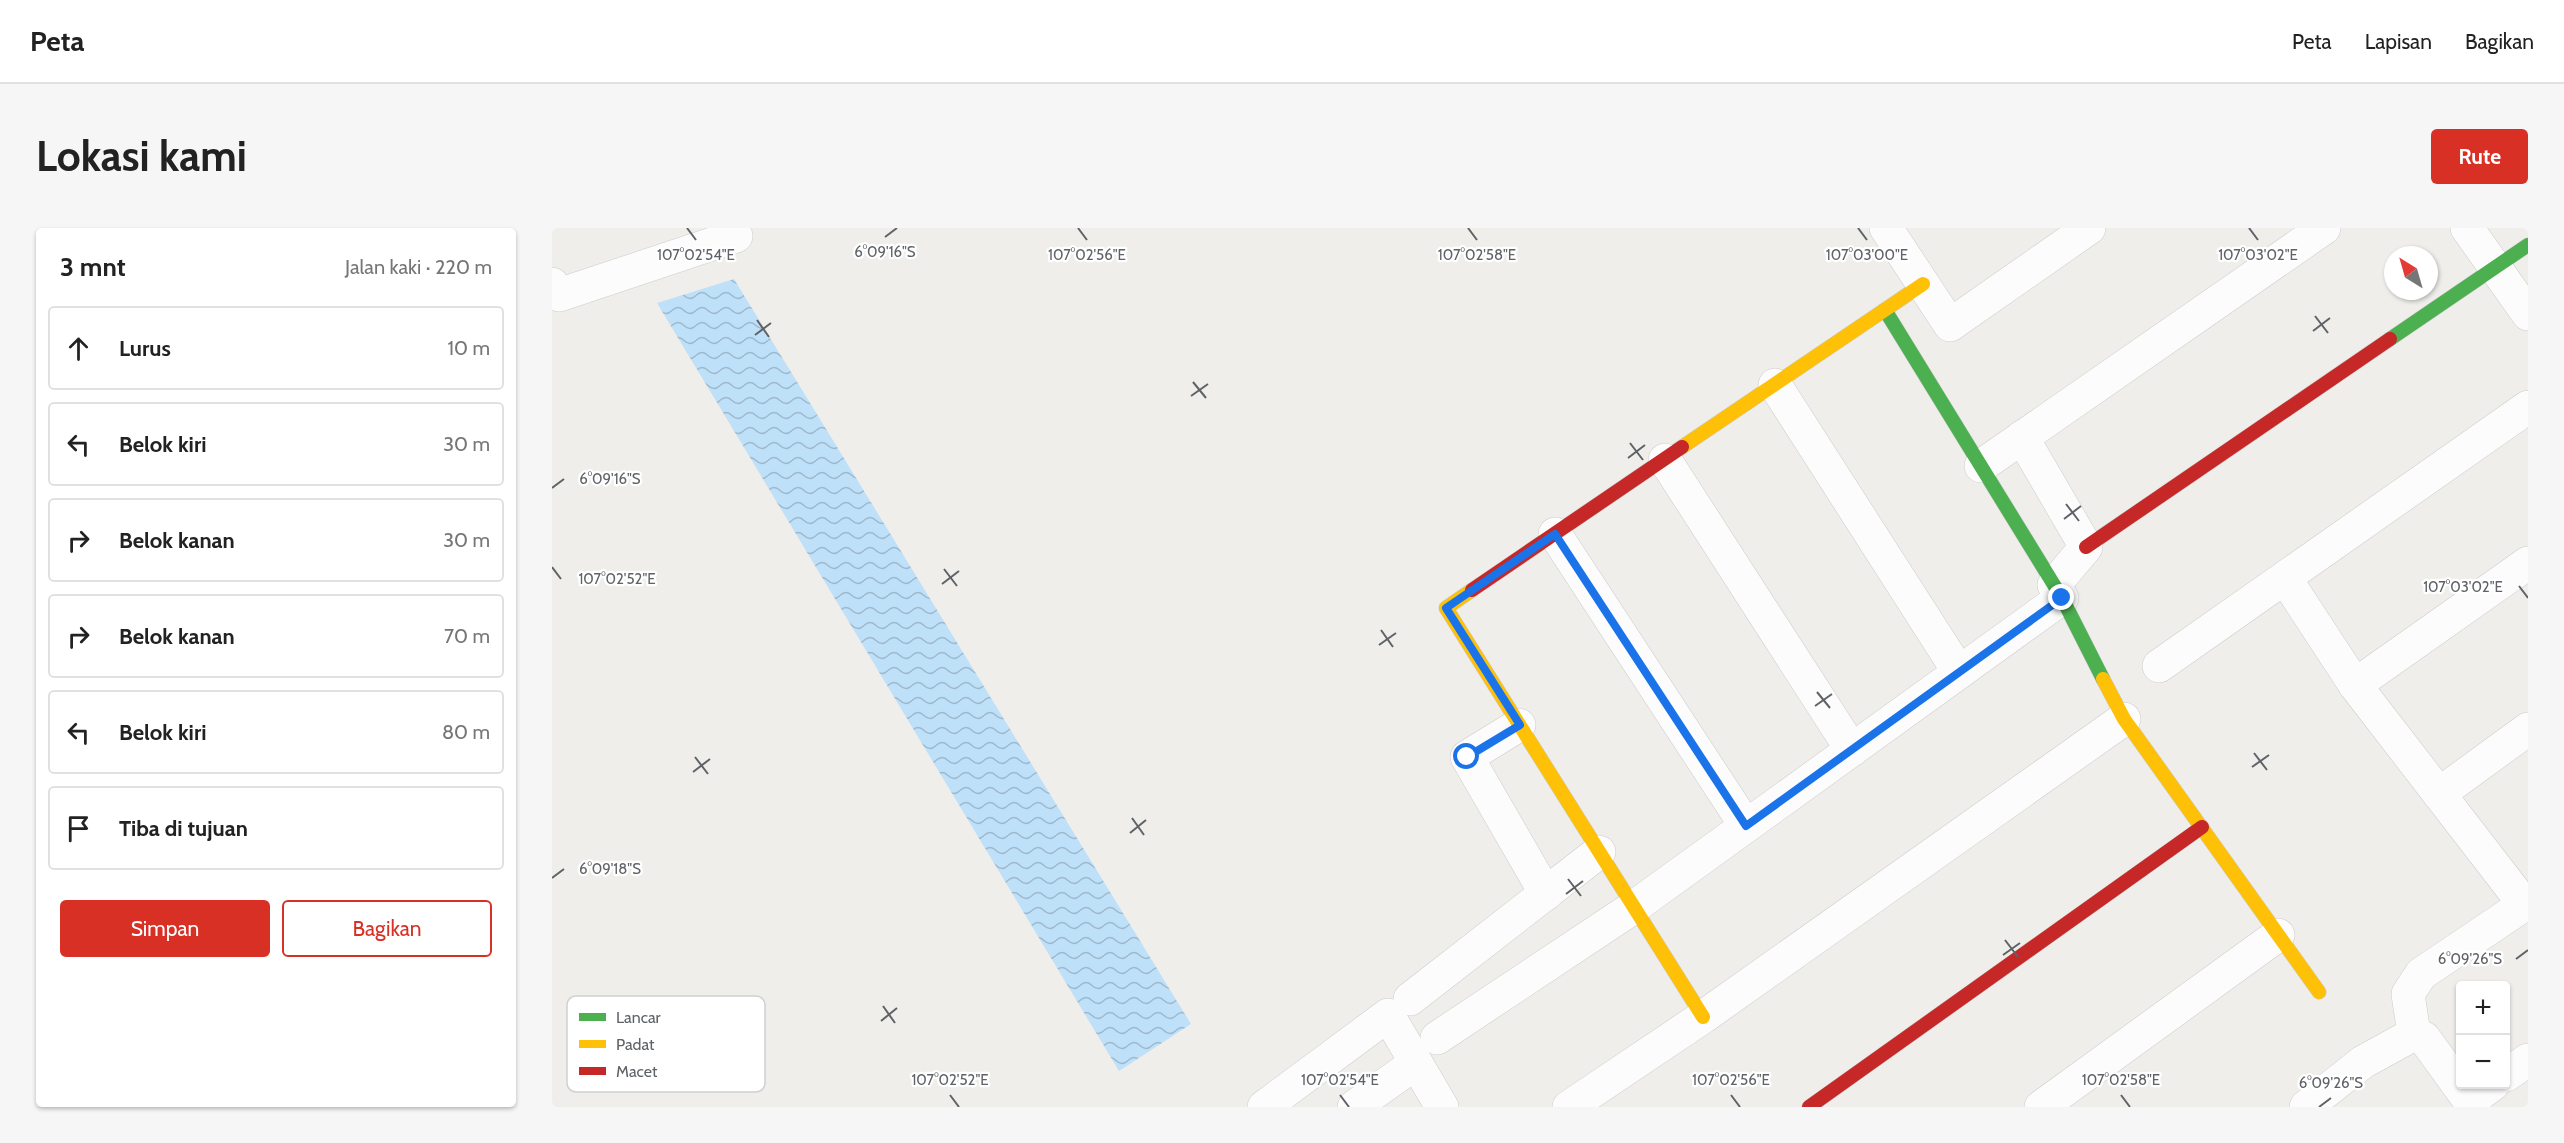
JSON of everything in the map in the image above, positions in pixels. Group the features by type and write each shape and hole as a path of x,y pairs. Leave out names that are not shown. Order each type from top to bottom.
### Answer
{"street":[{"path":"1886,228 1950,325 2089,228"},
{"path":"1981,466 2325,228"},
{"path":"2467,228 2528,314"},
{"path":"552,284 559,295 736,236"},
{"path":"1437,1038 1634,907 1959,672 2058,591 2086,547 2528,244"},
{"path":"1703,1017 1446,608 1923,284"},
{"path":"1885,310 2058,591 2124,719 2319,992"},
{"path":"1774,385 1959,672"},
{"path":"2159,666 2528,407"},
{"path":"2022,437 2086,547"},
{"path":"1665,460 1852,750"},
{"path":"1555,534 1746,826"},
{"path":"2355,685 2528,564"},
{"path":"2285,578 2355,685 2526,903 2421,974 2408,994 2414,1034"},
{"path":"1569,1107 1703,1017 2124,719"},
{"path":"1520,725 1467,757 1546,894"},
{"path":"2439,794 2528,729"},
{"path":"1809,1107 2202,827"},
{"path":"1410,999 1599,852"},
{"path":"2041,1107 2278,934"},
{"path":"1264,1107 1388,1015 1442,1107"},
{"path":"2414,1034 2424,1038 2479,1097"},
{"path":"2306,1107 2363,1062 2414,1034"},
{"path":"2510,1073 2528,1060"},
{"path":"1354,1107 1416,1063"}],"water":[{"path":"734,279 1191,1024 1119,1071 657,303"}],"traffic: fast":[{"path":"2390,339 2528,245"},
{"path":"1885,310 2062,598 2103,679"}],"traffic: slow":[{"path":"1682,447 1923,284"},
{"path":"1472,590 1446,608 1703,1017"},
{"path":"2103,679 2124,719 2319,992"}],"traffic: jam":[{"path":"2086,547 2390,339"},
{"path":"1472,590 1682,447"},
{"path":"1809,1107 2202,827"}],"route":[{"path":"1467,757 1520,725 1446,608 1555,534 1746,826 2062,598"}]}
